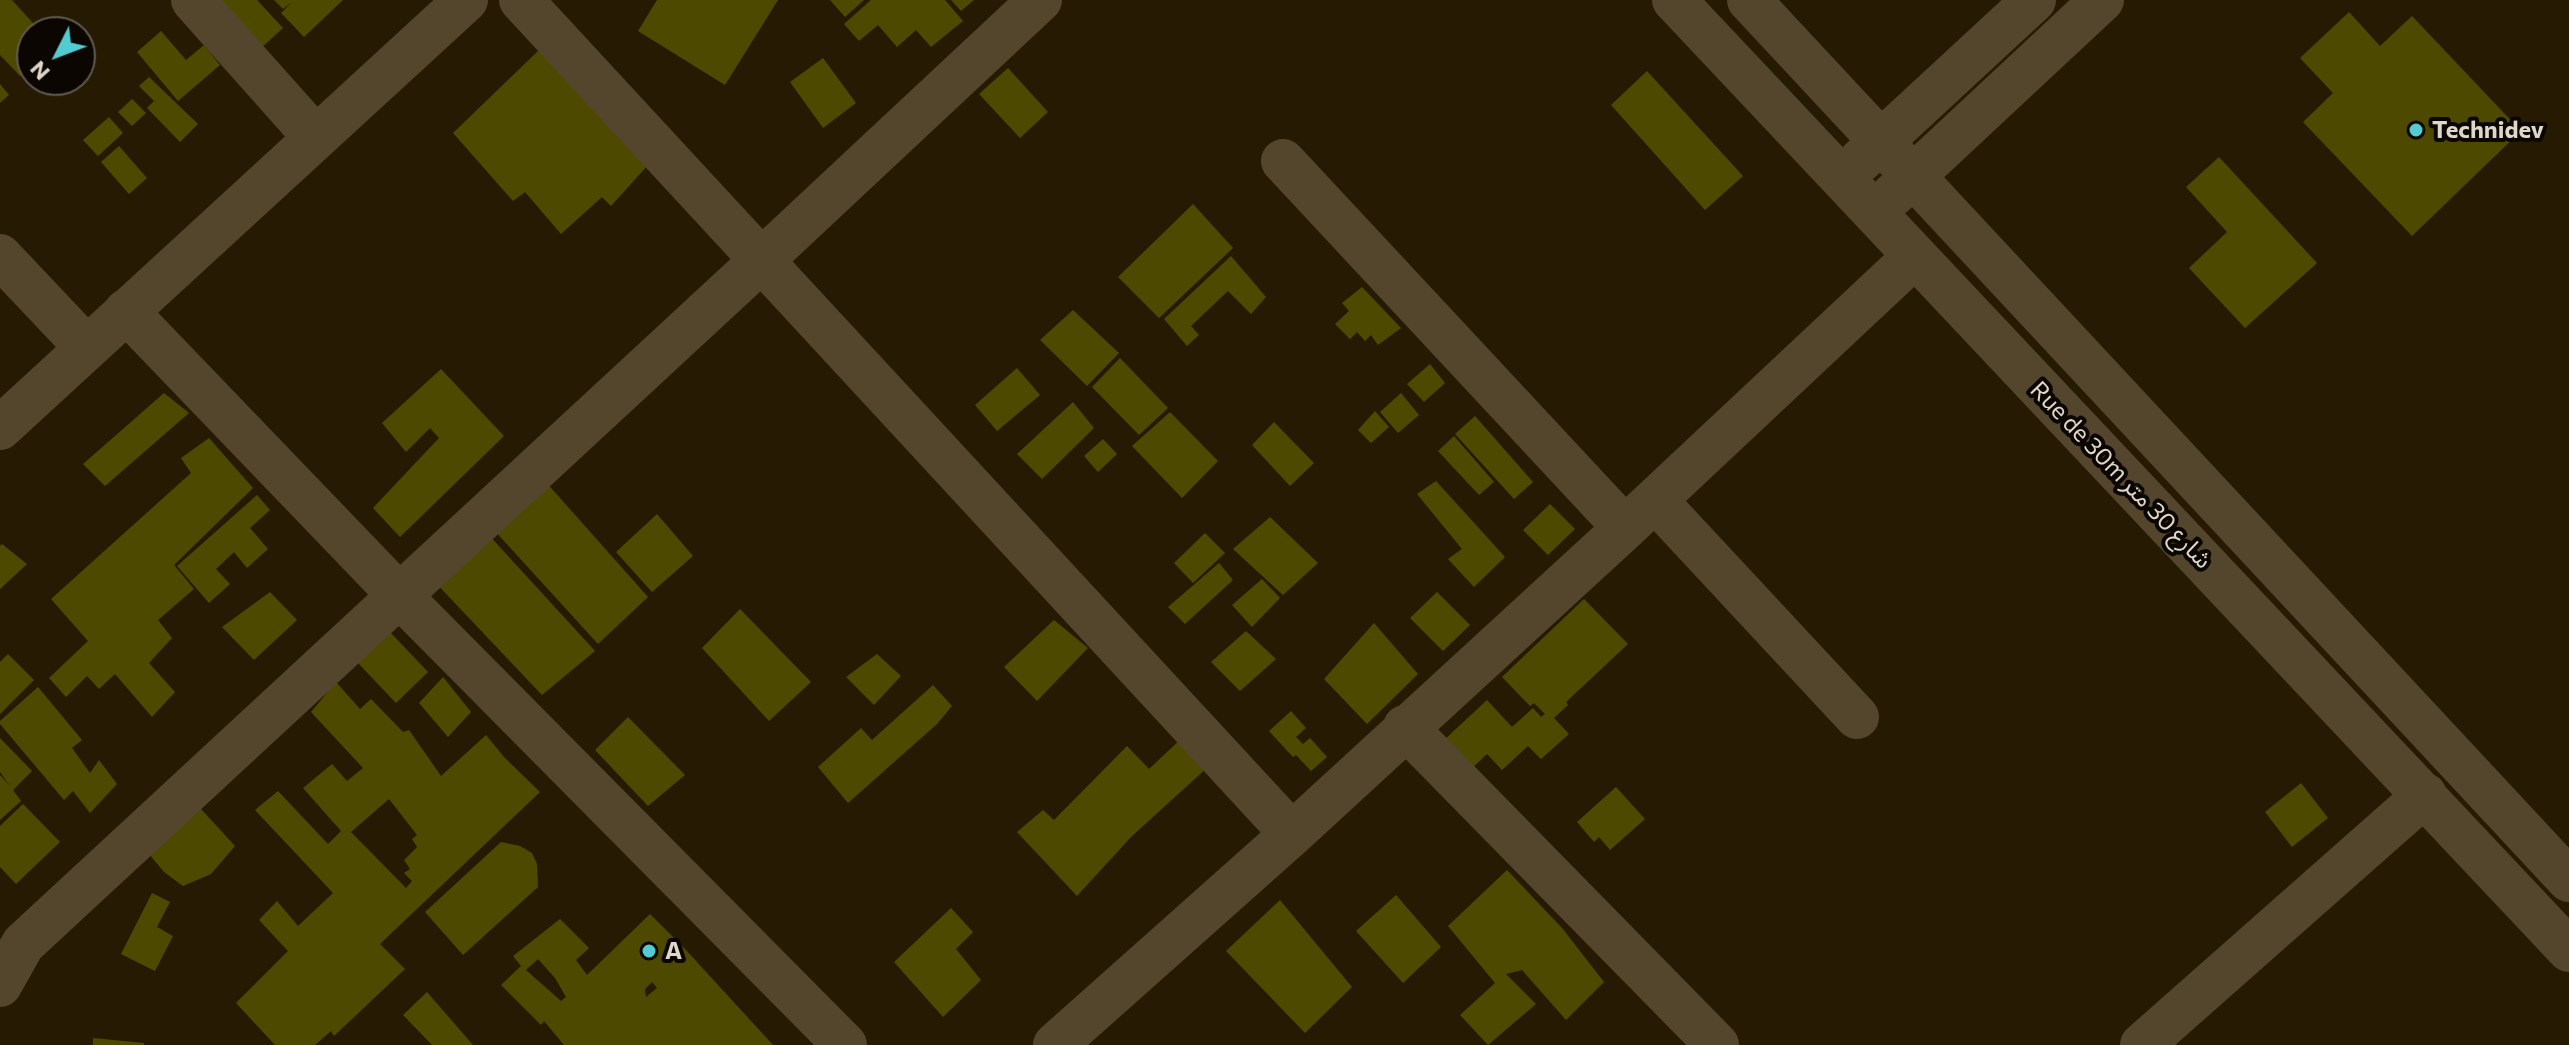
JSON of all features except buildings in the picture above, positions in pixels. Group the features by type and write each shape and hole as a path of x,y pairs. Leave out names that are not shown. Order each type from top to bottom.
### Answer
{"street":[{"path":"193,0 315,137"},
{"path":"0,428 466,0"},
{"path":"521,0 1292,834"},
{"path":"0,985 11,931 399,595 1040,0"},
{"name":"Rue de 30m شارع 30 متر","path":"1674,0 2569,950"},
{"name":"Rue de 30m شارع 30 متر","path":"1749,0 2569,880"},
{"path":"1841,177 1883,142 2034,0"},
{"path":"1873,212 2102,0"},
{"path":"1283,161 1640,514 1857,717"},
{"path":"0,256 87,348"},
{"path":"1055,1045 1292,834 1914,257"},
{"path":"126,311 399,595 845,1045"},
{"path":"1405,727 1717,1045"},
{"path":"2142,1045 2425,795"}],"place":[{"name":"Technidev","path":"2416,130"},
{"name":"A","path":"649,951"}]}
